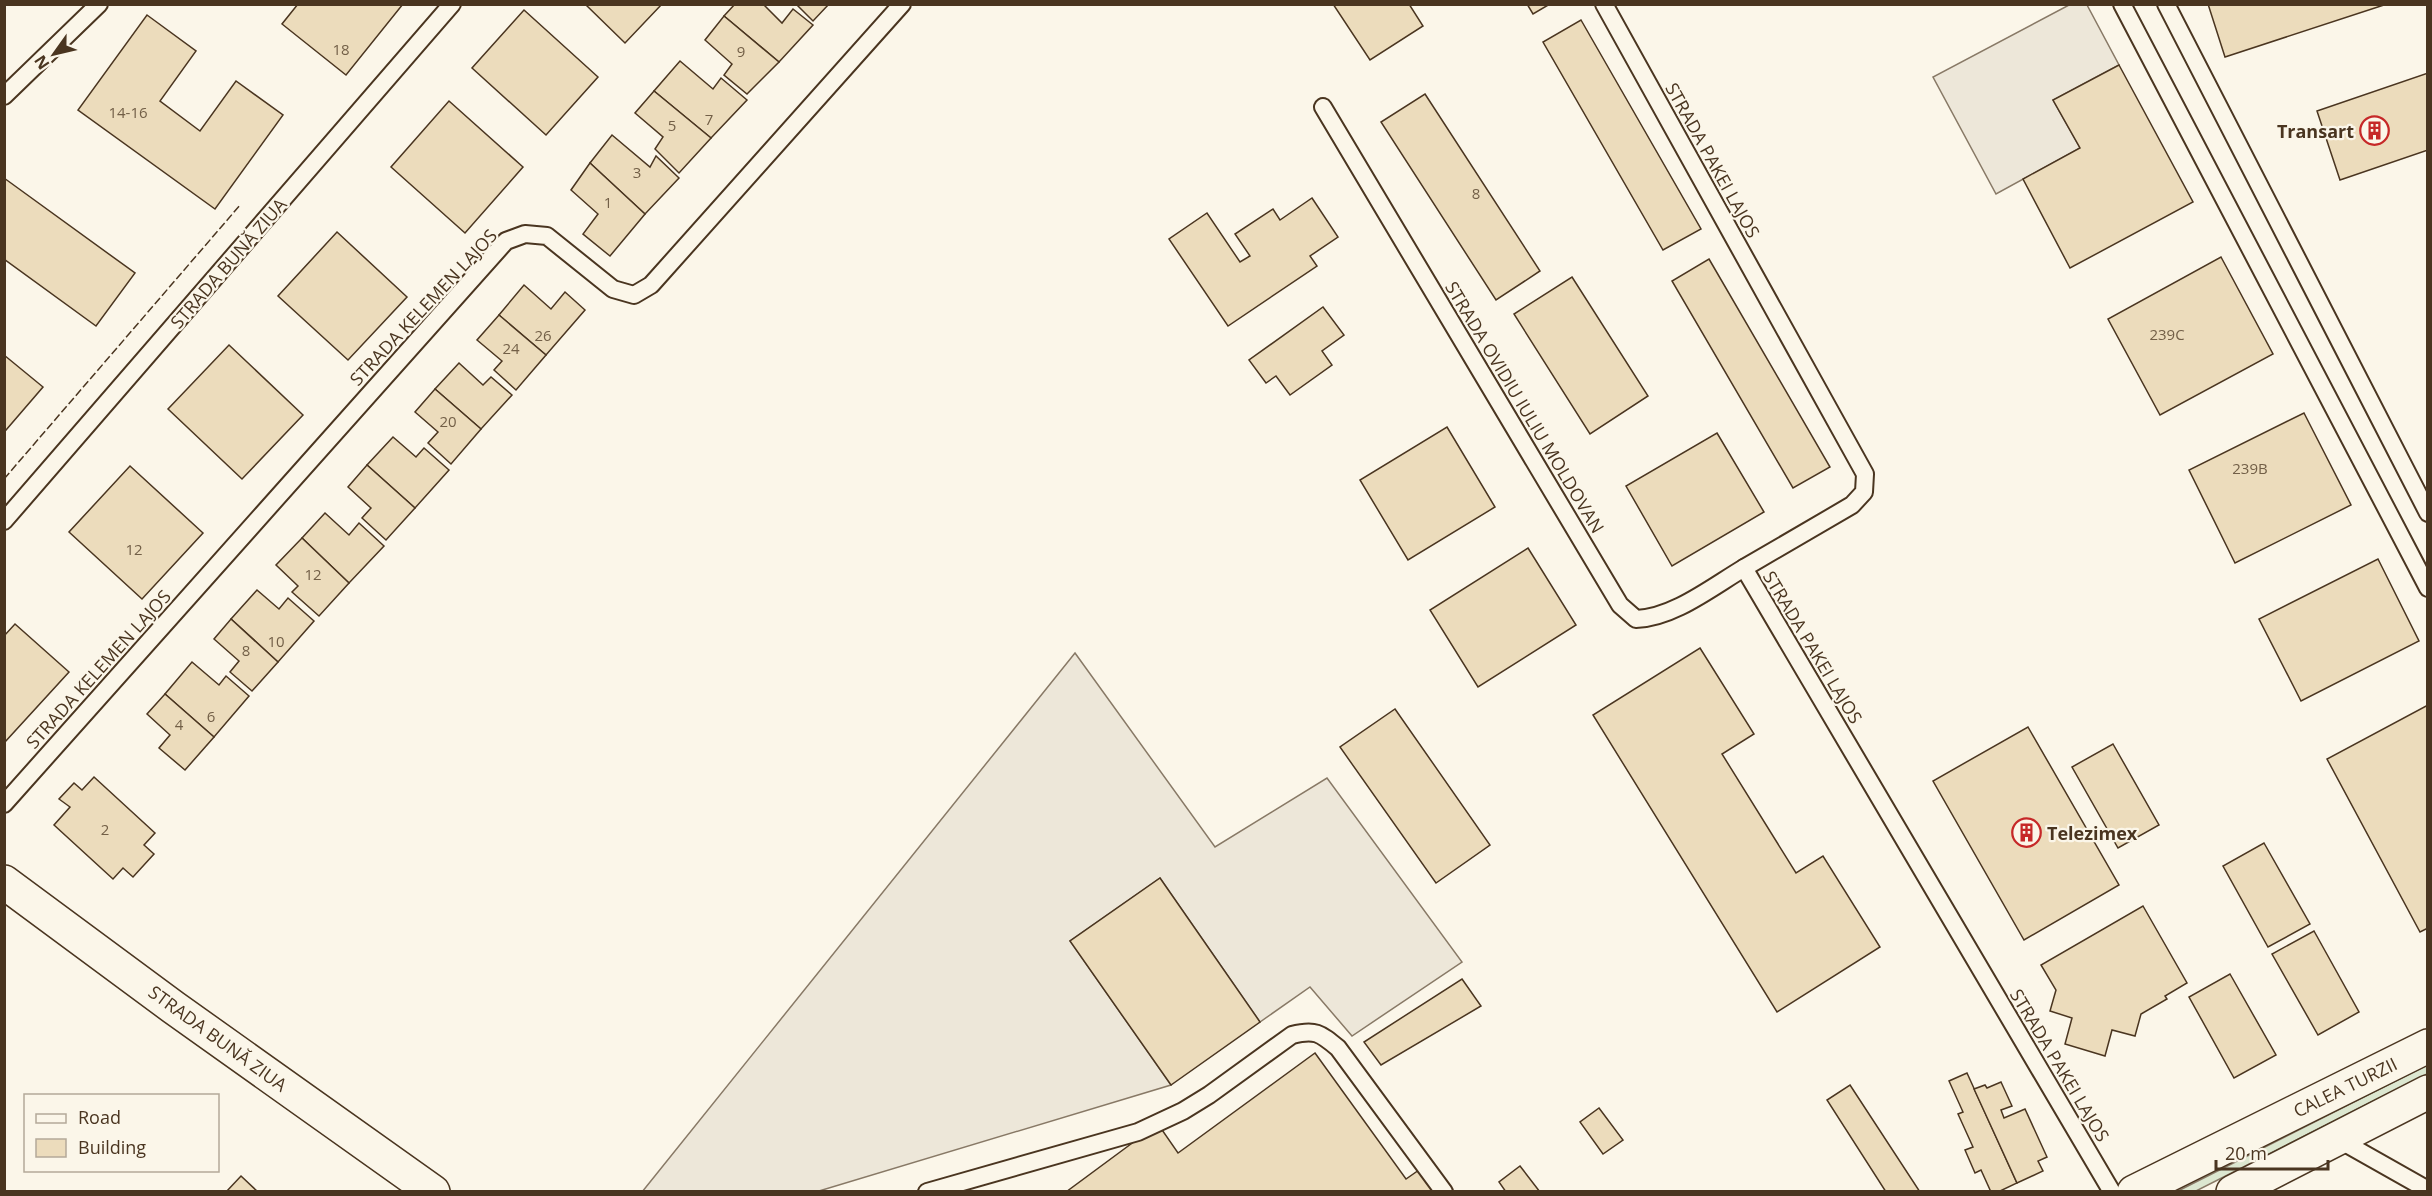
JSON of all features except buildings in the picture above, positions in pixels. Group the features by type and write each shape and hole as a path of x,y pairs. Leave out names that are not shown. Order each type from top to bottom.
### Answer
{"main road":[{"name":"STRADA BUNĂ ZIUA","path":"4,882 173,1007 433,1191"},
{"name":"CALEA TURZII","path":"2134,1191 2427,1046"},
{"path":"2234,1191 2427,1092"}],"lane":[{"path":"4,96 99,4"},
{"name":"STRADA BUNĂ ZIUA","path":"4,521 452,4"},
{"name":"STRADA KELEMEN LAJOS","path":"4,804 506,241 525,234 547,236 613,289 634,295 651,285 902,4"},
{"name":"STRADA PAKEI LAJOS","path":"1604,4 1865,474 1864,492 1852,505 1744,568 2112,1191"},
{"path":"2122,4 2427,588"},
{"path":"2166,4 2427,513"},
{"name":"STRADA OVIDIU IULIU MOLDOVAN","path":"1323,106 1620,605 1636,619 1652,619 1667,613 1744,568"},
{"path":"927,1191 974,1185 1138,1132 1184,1111 1292,1035 1306,1031 1321,1033 1338,1048 1444,1191"},
{"path":"2336,1138 2427,1191"}],"green space":[{"path":"2427,1065 2427,1074 2196,1191 2176,1192"}],"shaded area":[{"path":"2069,5 2087,5 2119,65 2053,100 2080,148 1996,194 1933,77"},
{"path":"1075,653 1215,847 1327,778 1462,962 1352,1036 1310,987 1260,1022 1160,878 1070,941 1171,1085 819,1191 642,1192"}],"fence":[{"path":"4,479 241,204"}],"place":[{"name":"Transart","path":"2375,131"},
{"name":"Telezimex","path":"2026,833"}]}
